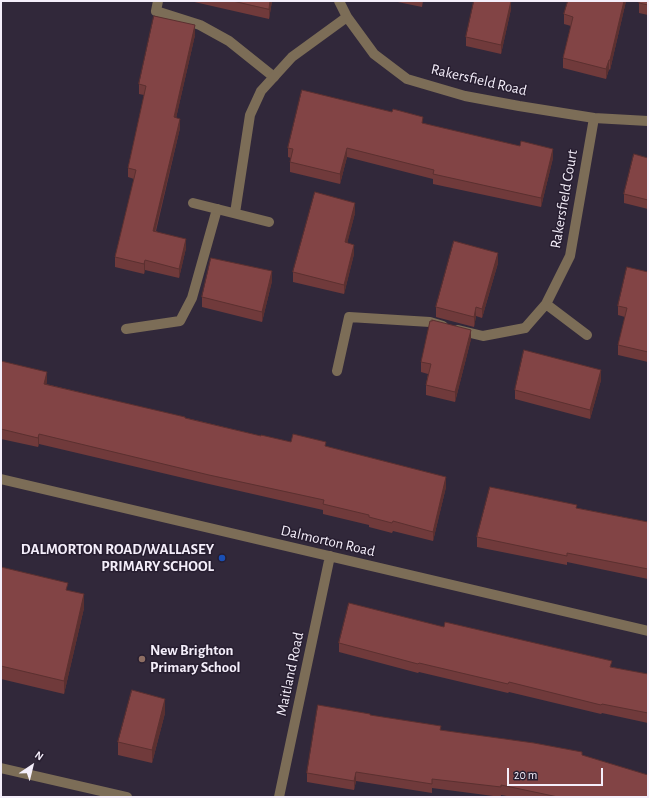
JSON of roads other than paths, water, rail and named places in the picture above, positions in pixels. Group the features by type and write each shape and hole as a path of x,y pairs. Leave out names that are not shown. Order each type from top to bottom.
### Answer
{"street":[{"path":"158,1 156,11 200,25 229,41 274,77"},
{"name":"Rakersfield Road","path":"339,1 347,17 374,54 407,79 465,96 594,118 648,121"},
{"path":"235,213 250,116 261,91 292,57 347,17"},
{"name":"Rakersfield Court","path":"337,371 349,317 430,322 483,336 525,328 546,304 570,256 594,118"},
{"path":"193,203 269,222"},
{"path":"126,329 180,321 192,298 217,209"},
{"path":"546,304 587,335"},
{"name":"Dalmorton Road","path":"1,479 648,631"},
{"name":"Maitland Road","path":"280,797 330,556"},
{"path":"1,768 127,797"}],"place":[{"name":"DALMORTON ROAD/WALLASEY PRIMARY SCHOOL","path":"222,558"},
{"name":"New Brighton Primary School","path":"142,659"}]}
